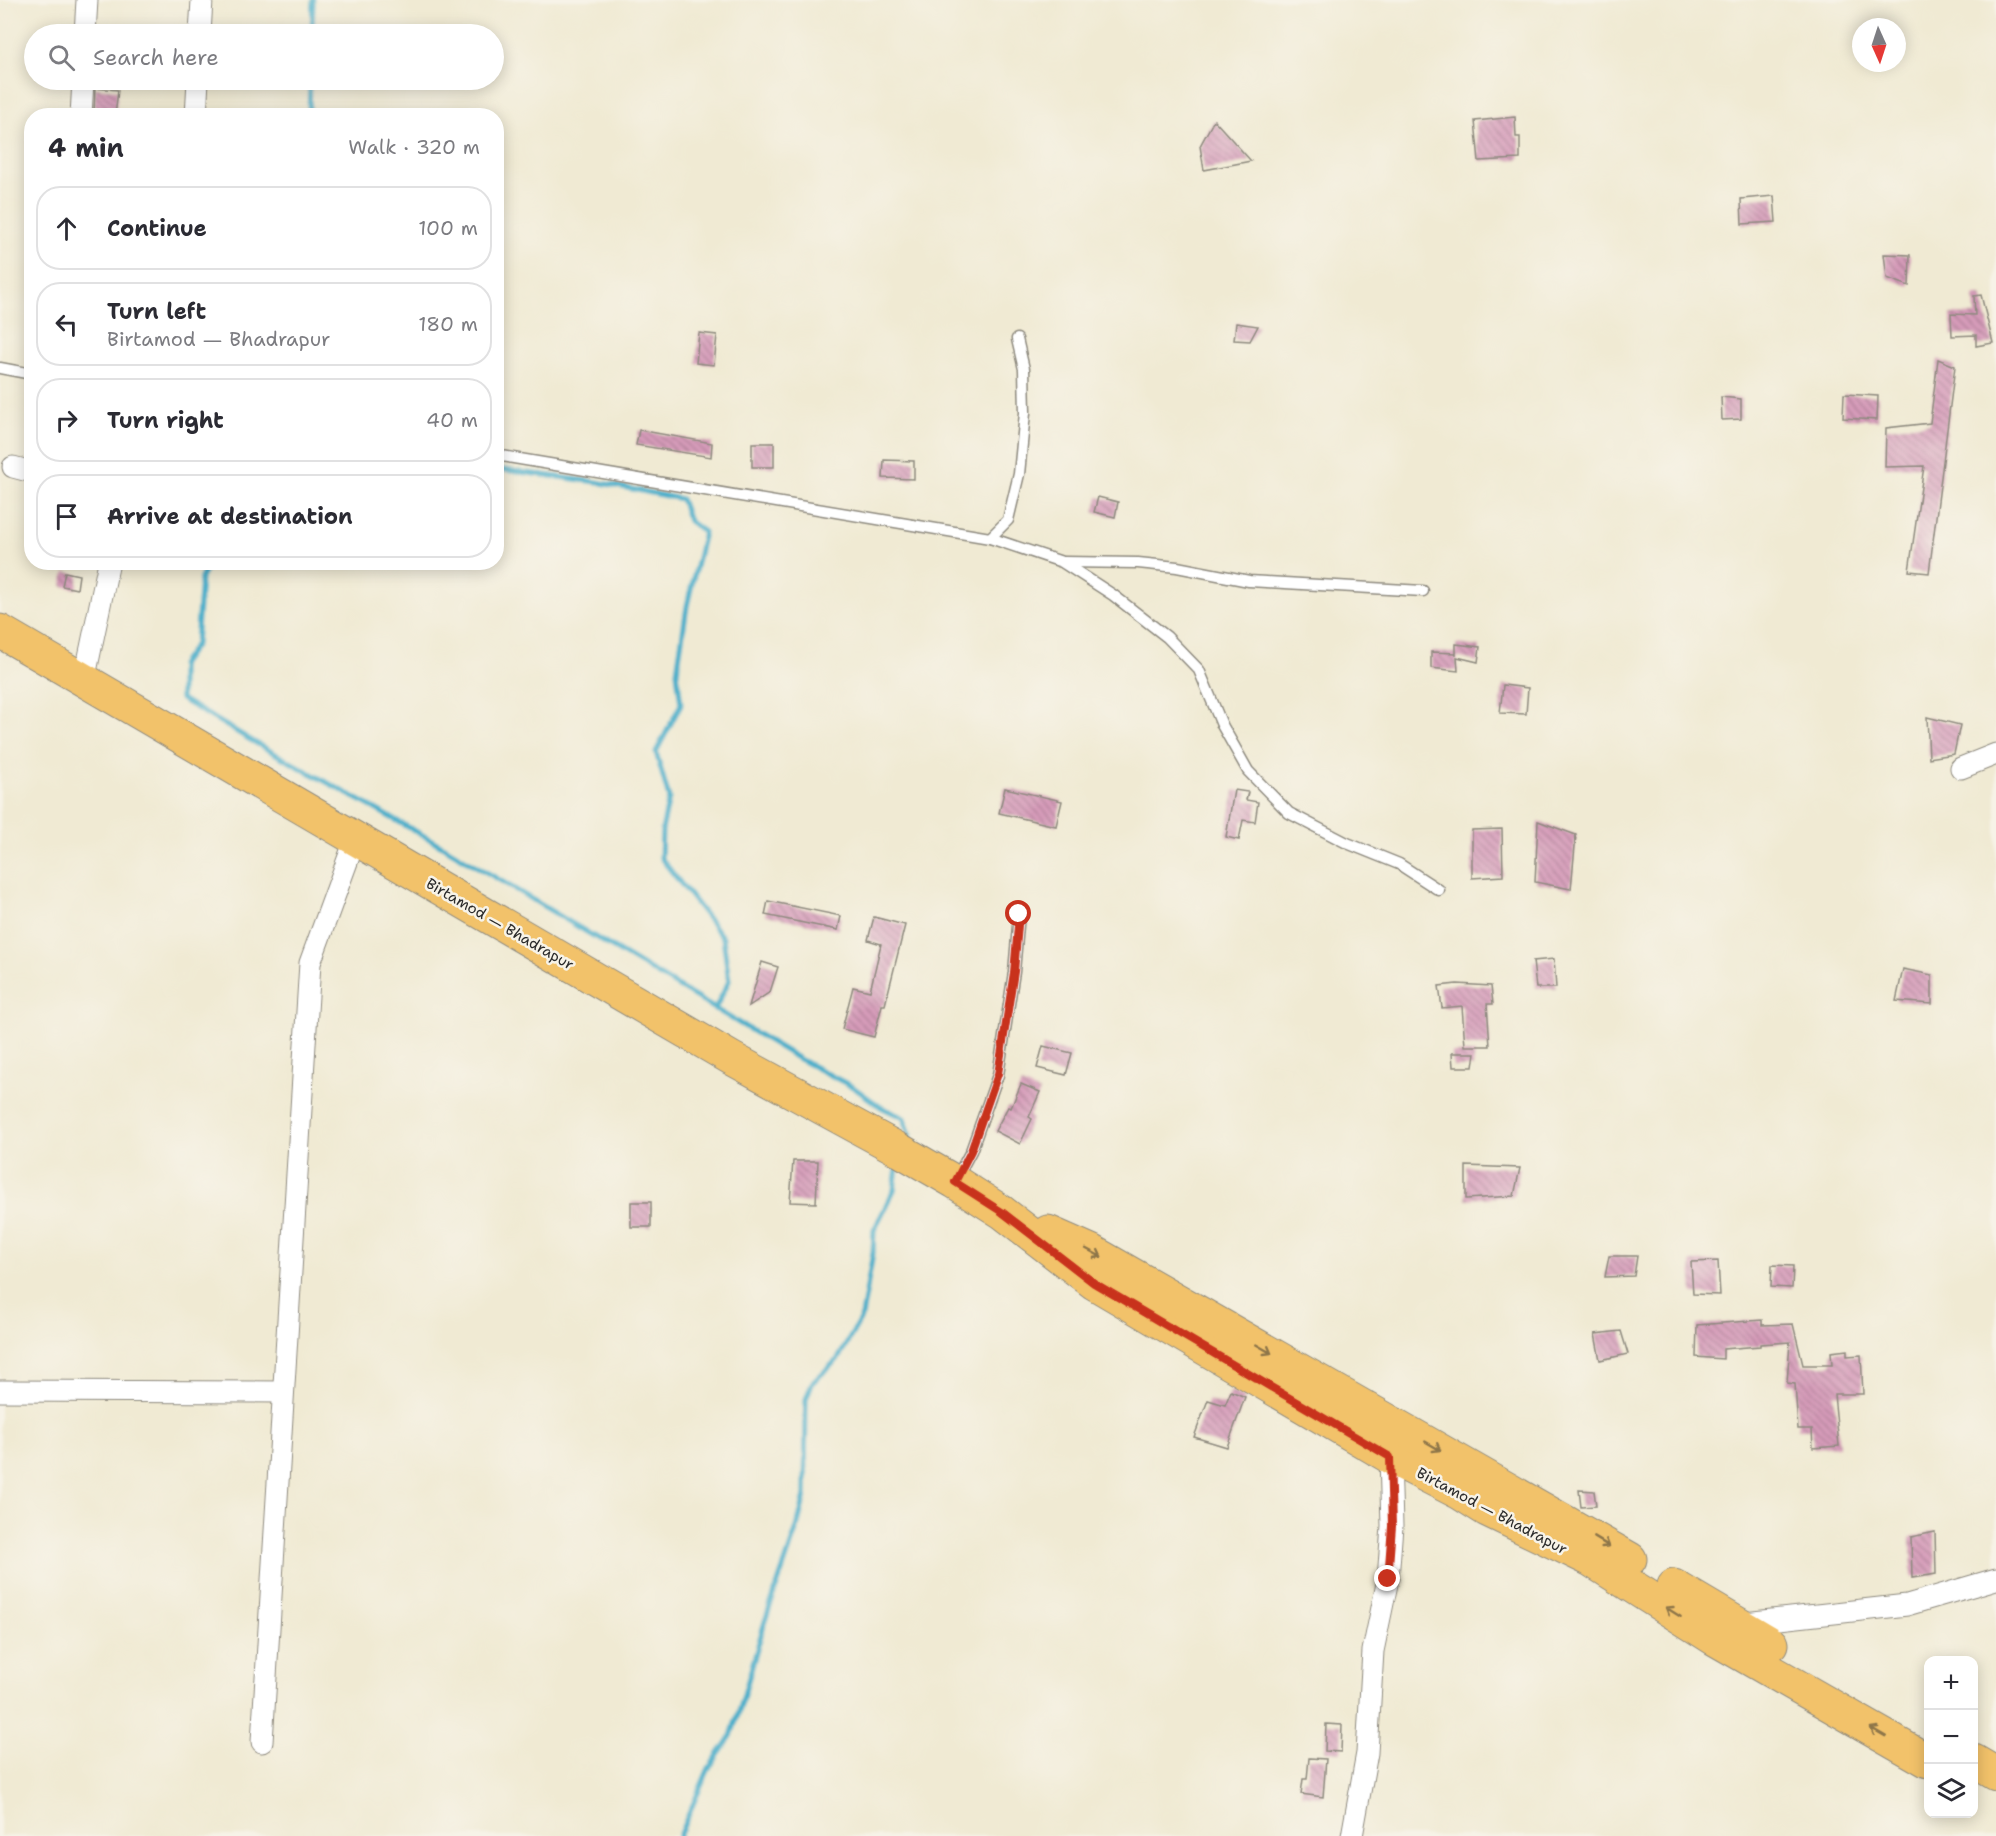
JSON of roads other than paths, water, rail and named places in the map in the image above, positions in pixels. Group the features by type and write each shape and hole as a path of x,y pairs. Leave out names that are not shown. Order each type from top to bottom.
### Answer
{"main road":[{"name":"Birtamod — Bhadrapur","path":"0,631 730,1058 955,1182 1002,1212 1094,1283 1390,1457 1460,1493 1487,1510 1591,1560 1924,1732"},
{"name":"Birtamod — Bhadrapur","path":"1002,1212 1091,1251 1602,1542 1725,1631 1924,1758"},
{"path":"1978,1763 1996,1774"},
{"path":"1978,1788 1996,1799"}],"street":[{"path":"86,24 87,0"},
{"path":"201,24 202,0"},
{"path":"81,108 82,90"},
{"path":"196,108 197,90"},
{"path":"84,681 107,570"},
{"path":"1961,768 1996,754"},
{"path":"262,1742 310,963 355,840"},
{"path":"0,1390 284,1392"},
{"path":"1352,1836 1367,1753 1373,1651 1388,1579 1392,1526 1390,1457"},
{"path":"1725,1631 1907,1605 1996,1579"}],"lane":[{"path":"990,538 1008,520 1019,474 1025,413 1024,369 1017,339"},
{"path":"0,368 24,372"},
{"path":"504,456 990,538 1062,562 1113,596 1167,637 1199,670 1222,725 1248,771 1289,813 1347,843 1399,864 1439,890"},
{"path":"1062,562 1138,563 1177,567 1249,581 1423,591"},
{"path":"955,1182 971,1151 998,1074 1014,972 1019,914"}],"waterway":[{"path":"312,24 313,0"},
{"path":"309,108 310,90"},
{"path":"504,470 597,482 681,499 689,521 704,532 687,606 677,672 681,704 656,752 669,798 662,830 661,858 723,938 729,981 715,1009"},
{"path":"206,570 201,578 196,644 181,665 181,699 446,848 799,1059 853,1087 881,1107 904,1118 910,1135 907,1141"},
{"path":"679,1836 709,1768 731,1736 765,1621 797,1528 805,1495 806,1399 812,1383 838,1359 862,1316 873,1253 874,1230 894,1190 898,1161"}]}
